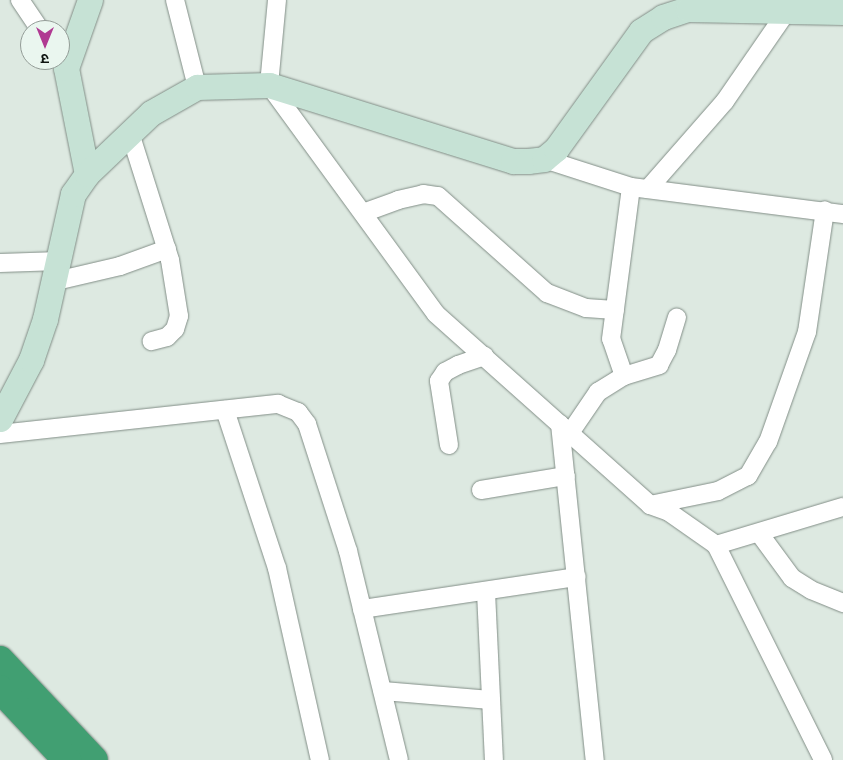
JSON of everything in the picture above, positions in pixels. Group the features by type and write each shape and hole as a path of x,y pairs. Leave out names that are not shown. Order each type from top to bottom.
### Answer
{"highway":[{"path":"0,660 94,760"},
{"path":"0,673 80,760"},
{"path":"0,690 67,760"},
{"path":"0,706 55,760"}],"street":[{"path":"20,0 33,20"},
{"path":"70,47 90,0"},
{"path":"175,0 197,88"},
{"path":"277,0 269,85 436,314 650,505 669,512 716,545 823,760"},
{"path":"544,159 556,149 641,31 663,17 688,9 843,12"},
{"path":"648,189 725,101 787,11"},
{"path":"64,70 87,174"},
{"path":"0,419 30,360 58,271 65,220 73,194 87,174 151,113 197,88 269,85 513,161 544,159 631,187 825,210 843,214"},
{"path":"130,133 167,250 179,316 176,329 167,337 152,341"},
{"path":"624,376 611,339 631,187"},
{"path":"363,213 398,200 423,194 438,196 547,293 586,308 615,310"},
{"path":"650,505 718,491 748,476 768,442 807,332 825,210"},
{"path":"0,263 58,271 120,266 167,250"},
{"path":"595,760 566,476 565,429 598,392 624,376 659,364 668,350 677,318"},
{"path":"449,444 439,381 445,372 458,364 484,356"},
{"path":"0,434 278,404 298,412 307,424 348,551 399,760"},
{"path":"225,410 277,568 320,760"},
{"path":"480,490 566,476"},
{"path":"716,545 843,507"},
{"path":"759,533 792,578 811,590 843,604"},
{"path":"362,608 486,592 577,577"},
{"path":"486,592 494,760"},
{"path":"382,691 491,700"}]}
